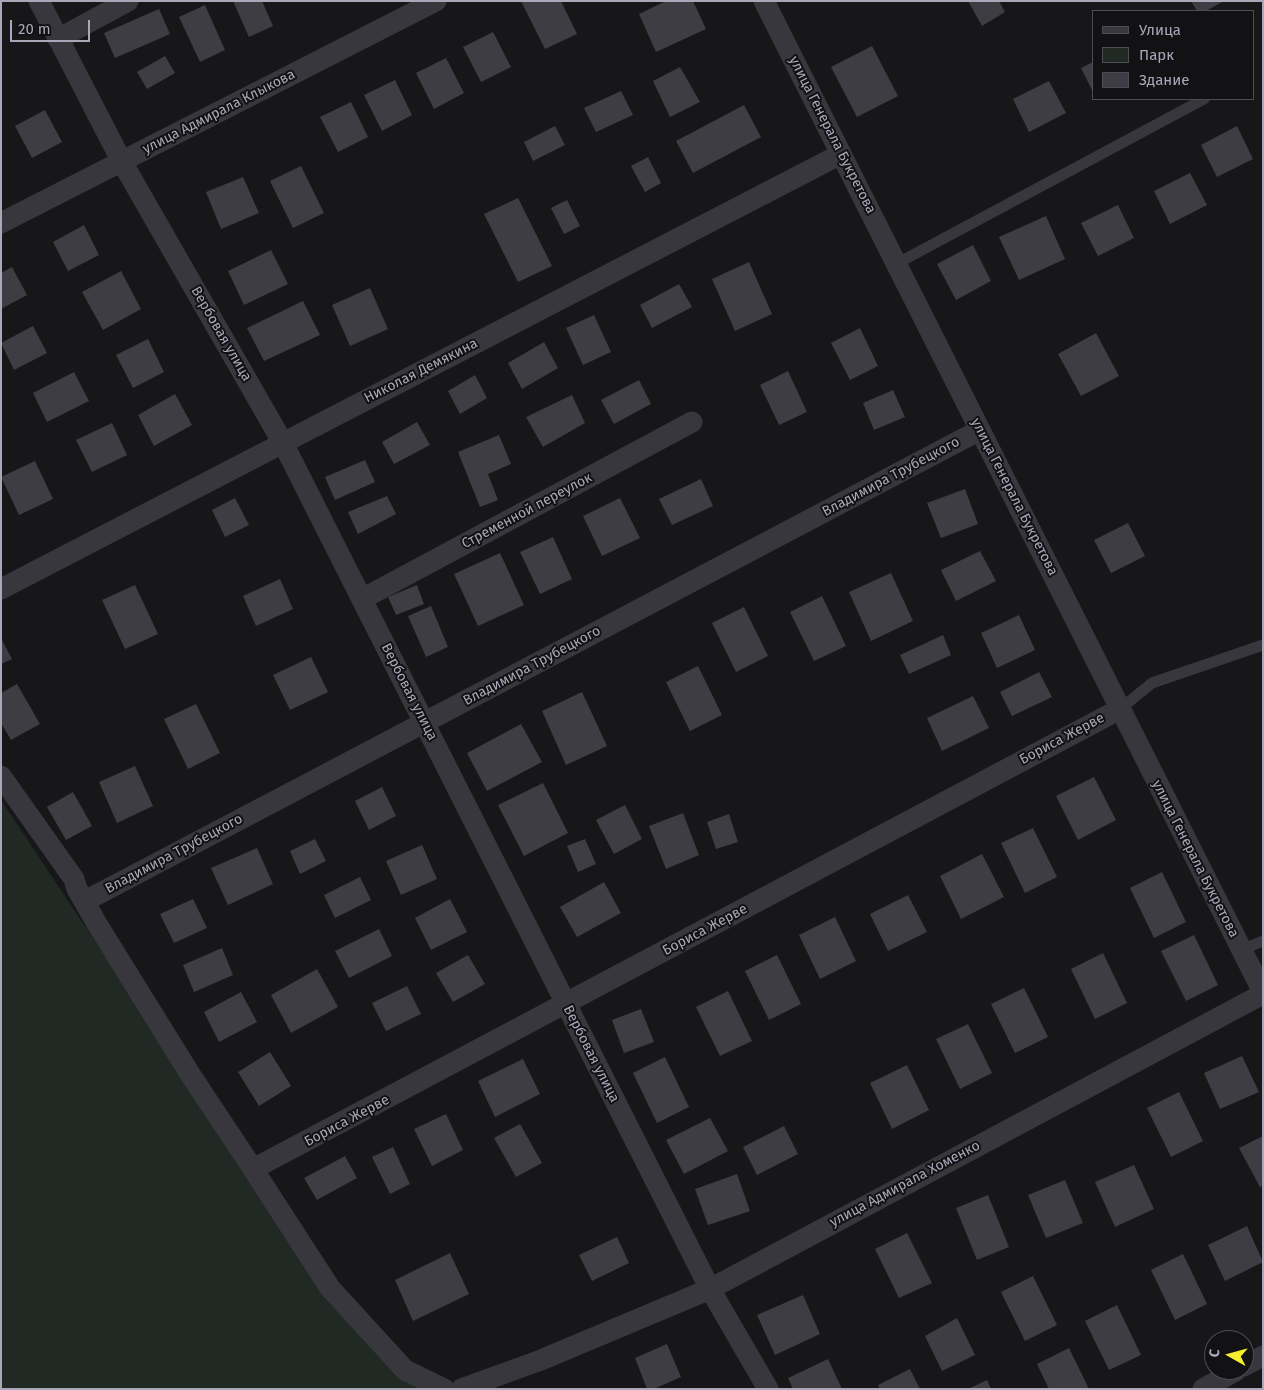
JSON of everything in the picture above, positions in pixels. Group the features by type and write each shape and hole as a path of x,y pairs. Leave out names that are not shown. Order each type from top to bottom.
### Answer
{"street":[{"name":"Вербовая улица","path":"39,1 122,162 284,443 710,1288 768,1389"},
{"path":"58,39 128,1"},
{"name":"улица Адмирала Клыкова","path":"1,223 436,1"},
{"name":"улица Генерала Букретова","path":"764,1 1263,993"},
{"name":"Николая Демякина","path":"1,589 841,154"},
{"name":"Стременной переулок","path":"362,599 692,422"},
{"name":"Владимира Трубецкого","path":"85,901 980,430"},
{"name":"Бориса Жерве","path":"253,1169 289,1152 1120,709"},
{"path":"1,776 74,879 77,889 190,1074 330,1288 405,1370 444,1389"},
{"name":"улица Адмирала Хоменко","path":"461,1389 541,1360 710,1288 1263,993"},
{"path":"1203,1389 1219,1380"}],"lane":[{"path":"896,264 1202,100"},
{"path":"1120,709 1152,683 1248,652 1263,645"},
{"path":"1241,950 1263,941"}],"green space":[{"path":"1,800 341,1311 449,1389 1,1389"}],"building":[{"path":"233,1 262,1 273,26 249,37"},
{"path":"521,1 561,1 577,34 545,49"},
{"path":"666,1 693,1 706,29 656,52 639,14"},
{"path":"968,1 999,1 1005,12 982,26"},
{"path":"1191,1 1224,1 1208,10 1196,10"},
{"path":"205,5 225,50 200,62 179,17"},
{"path":"159,9 170,34 115,58 104,33"},
{"path":"493,32 511,67 481,82 463,47"},
{"path":"872,46 898,96 857,117 831,67"},
{"path":"165,56 175,73 147,89 137,72"},
{"path":"446,58 464,93 434,109 416,73"},
{"path":"1092,62 1092,90 1081,68"},
{"path":"680,67 700,102 670,117 653,81"},
{"path":"395,80 412,115 382,131 364,95"},
{"path":"1049,81 1066,113 1029,132 1013,99"},
{"path":"621,91 633,115 596,132 584,108"},
{"path":"351,102 368,137 338,152 320,117"},
{"path":"744,105 761,137 693,173 676,141"},
{"path":"45,110 62,142 32,158 15,126"},
{"path":"555,126 565,145 533,161 524,142"},
{"path":"1237,126 1253,159 1217,177 1201,145"},
{"path":"648,157 661,183 645,192 631,166"},
{"path":"301,166 324,213 293,228 270,181"},
{"path":"1190,173 1207,205 1170,224 1154,191"},
{"path":"243,177 259,213 221,229 206,192"},
{"path":"518,198 552,266 518,282 484,214"},
{"path":"567,200 580,226 564,234 551,208"},
{"path":"1118,205 1134,238 1098,256 1081,223"},
{"path":"1046,216 1065,259 1019,280 999,237"},
{"path":"84,225 99,255 68,271 53,242"},
{"path":"973,245 991,281 956,300 937,264"},
{"path":"271,250 288,284 244,305 228,271"},
{"path":"749,262 772,314 735,331 712,279"},
{"path":"12,267 27,295 1,309 1,273"},
{"path":"121,271 141,309 103,330 82,292"},
{"path":"679,284 692,307 652,328 640,305"},
{"path":"370,288 388,329 350,346 332,305"},
{"path":"303,301 320,335 264,361 247,328"},
{"path":"594,315 611,352 583,365 566,328"},
{"path":"33,326 47,353 14,370 1,343"},
{"path":"860,328 878,366 850,380 831,343"},
{"path":"1096,333 1119,376 1081,396 1058,354"},
{"path":"148,339 164,372 133,388 116,355"},
{"path":"544,342 558,368 522,389 508,363"},
{"path":"788,371 807,412 779,425 760,385"},
{"path":"74,372 89,401 47,422 33,393"},
{"path":"475,375 487,398 460,414 448,391"},
{"path":"639,380 651,404 614,424 601,400"},
{"path":"893,390 905,417 874,430 863,403"},
{"path":"175,394 192,425 154,446 138,415"},
{"path":"572,395 585,423 543,447 526,417"},
{"path":"417,422 430,445 394,464 382,442"},
{"path":"112,423 127,455 92,472 76,440"},
{"path":"499,435 511,464 488,474 498,500 480,507 458,452"},
{"path":"365,460 375,482 335,500 325,477"},
{"path":"35,461 53,499 19,515 1,477"},
{"path":"701,479 713,506 672,525 659,499"},
{"path":"965,489 978,524 941,538 927,503"},
{"path":"387,496 396,514 358,534 348,512"},
{"path":"235,498 249,525 225,537 212,510"},
{"path":"620,498 640,538 602,556 583,516"},
{"path":"1128,523 1145,556 1111,573 1094,540"},
{"path":"553,537 572,579 540,594 520,552"},
{"path":"980,551 996,581 956,601 941,570"},
{"path":"500,553 524,605 478,626 454,574"},
{"path":"891,573 913,621 871,641 849,592"},
{"path":"280,579 293,609 256,626 243,596"},
{"path":"135,585 158,634 125,649 102,600"},
{"path":"417,585 424,604 396,615 388,597"},
{"path":"822,596 846,646 814,661 790,612"},
{"path":"431,606 448,647 426,657 408,616"},
{"path":"744,607 768,656 736,672 712,623"},
{"path":"1019,615 1035,650 997,668 981,633"},
{"path":"943,635 951,655 909,674 900,655"},
{"path":"1,638 12,659 1,664"},
{"path":"311,657 328,692 290,710 273,675"},
{"path":"698,666 722,715 690,731 666,682"},
{"path":"1039,672 1052,697 1012,716 1000,692"},
{"path":"17,684 40,724 11,740 1,723 1,693"},
{"path":"582,692 607,746 566,765 542,711"},
{"path":"973,696 989,728 942,751 927,718"},
{"path":"196,704 220,753 188,769 164,719"},
{"path":"521,724 542,762 487,791 467,753"},
{"path":"135,766 153,806 117,823 99,782"},
{"path":"1094,777 1116,820 1078,840 1056,796"},
{"path":"543,783 568,833 524,856 498,805"},
{"path":"382,787 396,816 369,830 355,801"},
{"path":"73,792 92,826 66,840 47,807"},
{"path":"625,805 642,839 614,854 596,820"},
{"path":"683,813 699,855 666,869 649,826"},
{"path":"729,814 738,842 716,849 707,822"},
{"path":"1033,828 1057,877 1025,893 1001,843"},
{"path":"315,839 326,861 300,874 290,851"},
{"path":"585,839 596,864 578,872 567,846"},
{"path":"422,845 437,879 401,895 386,861"},
{"path":"257,848 273,884 228,905 211,868"},
{"path":"982,854 1004,897 961,919 940,876"},
{"path":"1162,872 1186,922 1154,938 1130,888"},
{"path":"360,877 371,900 335,918 324,895"},
{"path":"604,882 621,913 577,937 560,907"},
{"path":"908,895 927,932 888,951 870,914"},
{"path":"193,899 207,928 174,943 160,914"},
{"path":"450,899 467,932 431,950 415,918"},
{"path":"835,917 856,961 820,979 799,935"},
{"path":"379,929 392,956 349,978 335,951"},
{"path":"1194,935 1218,985 1186,1001 1161,951"},
{"path":"222,948 233,975 194,992 183,965"},
{"path":"1103,953 1127,1003 1095,1019 1071,969"},
{"path":"468,955 485,984 453,1002 436,973"},
{"path":"777,955 801,1004 769,1020 745,971"},
{"path":"317,969 338,1007 291,1033 271,995"},
{"path":"407,986 421,1014 386,1031 372,1003"},
{"path":"1024,988 1048,1037 1015,1053 991,1004"},
{"path":"728,991 752,1041 720,1056 696,1007"},
{"path":"241,992 257,1022 219,1042 204,1012"},
{"path":"641,1009 654,1042 624,1053 612,1020"},
{"path":"968,1024 992,1073 960,1089 936,1039"},
{"path":"270,1052 291,1086 259,1106 238,1072"},
{"path":"1242,1056 1259,1092 1220,1109 1204,1073"},
{"path":"665,1057 689,1107 657,1123 633,1073"},
{"path":"523,1059 540,1094 495,1117 478,1081"},
{"path":"907,1065 929,1110 892,1129 870,1083"},
{"path":"1179,1092 1203,1141 1171,1157 1147,1108"},
{"path":"446,1114 463,1150 432,1166 414,1129"},
{"path":"710,1118 728,1151 684,1174 666,1140"},
{"path":"520,1124 542,1163 516,1177 494,1138"},
{"path":"784,1126 798,1154 757,1175 743,1147"},
{"path":"1263,1136 1263,1186 1260,1187 1239,1148"},
{"path":"393,1147 410,1184 390,1194 372,1157"},
{"path":"345,1156 357,1178 317,1200 304,1178"},
{"path":"1134,1165 1154,1209 1115,1227 1095,1182"},
{"path":"737,1174 750,1211 708,1225 695,1189"},
{"path":"1065,1180 1083,1223 1046,1238 1028,1195"},
{"path":"988,1195 1009,1247 977,1260 956,1208"},
{"path":"1247,1226 1263,1262 1225,1281 1208,1245"},
{"path":"907,1233 932,1283 899,1298 875,1249"},
{"path":"617,1237 629,1263 592,1281 579,1255"},
{"path":"450,1253 469,1294 413,1321 395,1280"},
{"path":"1183,1254 1207,1304 1175,1320 1151,1270"},
{"path":"1033,1276 1057,1325 1025,1341 1001,1292"},
{"path":"803,1295 820,1334 775,1355 757,1315"},
{"path":"1117,1305 1141,1355 1109,1370 1085,1321"},
{"path":"957,1318 975,1355 942,1371 925,1336"},
{"path":"667,1344 681,1377 654,1389 647,1389 635,1358"},
{"path":"1069,1348 1089,1389 1049,1389 1037,1364"},
{"path":"828,1359 842,1389 793,1389 788,1378"},
{"path":"910,1369 920,1389 880,1389 878,1385"},
{"path":"987,1380 991,1389 968,1389"}]}
